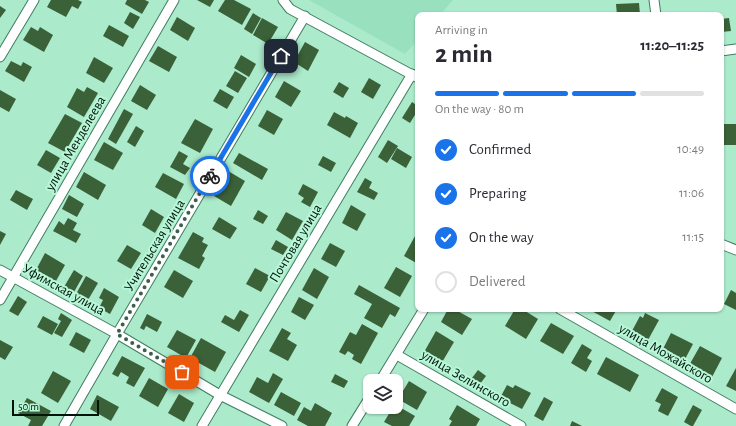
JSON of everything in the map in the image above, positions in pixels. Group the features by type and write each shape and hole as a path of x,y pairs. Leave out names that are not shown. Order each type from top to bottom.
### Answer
{"street":[{"path":"0,57 34,0"},
{"name":"улица Менделеева","path":"0,300 174,0"},
{"path":"283,0 290,9 415,76"},
{"path":"654,0 656,12"},
{"name":"Учительская улица","path":"64,426 305,16"},
{"path":"724,50 736,49"},
{"name":"Почтовая улица","path":"202,426 415,76"},
{"path":"724,245 736,250"},
{"name":"Уфимская улица","path":"0,270 117,334 220,395 282,426"},
{"path":"385,374 422,312"},
{"name":"улица Можайского","path":"565,312 736,409"},
{"name":"улица Зелинского","path":"397,355 521,426"},
{"path":"352,426 363,408"}],"shaded area":[{"path":"309,0 453,0 443,12 415,12 415,43 405,54"}],"building":[{"path":"51,0 78,0 82,2 78,9 72,6 66,17 47,7"},
{"path":"127,0 145,0 149,2 142,14 125,4"},
{"path":"197,0 214,0 210,7"},
{"path":"225,0 234,0 251,9 242,25 218,11"},
{"path":"639,3 640,12 617,12 616,4"},
{"path":"0,6 6,10 0,18"},
{"path":"130,12 140,17 133,29 124,23"},
{"path":"253,13 261,18 252,34 244,29"},
{"path":"177,17 195,28 188,41 170,30"},
{"path":"262,18 278,27 268,44 253,35"},
{"path":"729,18 731,31 724,32 724,19"},
{"path":"109,25 129,36 123,47 103,36"},
{"path":"31,27 38,31 40,27 53,35 44,52 23,40"},
{"path":"305,42 319,50 308,71 294,62"},
{"path":"158,46 177,57 169,72 149,61"},
{"path":"241,55 256,64 249,77 234,68"},
{"path":"94,57 113,68 104,83 86,73"},
{"path":"11,61 21,66 23,62 32,67 24,82 5,71"},
{"path":"235,71 247,78 238,93 226,86"},
{"path":"369,78 381,85 373,99 361,92"},
{"path":"284,81 301,91 291,107 275,97"},
{"path":"339,82 349,88 343,98 333,92"},
{"path":"140,85 156,95 147,110 131,101"},
{"path":"87,87 98,93 84,117 67,107 77,88 84,92"},
{"path":"220,89 234,97 227,109 213,101"},
{"path":"0,90 16,99 9,112 0,107"},
{"path":"412,102 415,104 415,115 410,123 402,118"},
{"path":"124,109 133,114 116,144 108,139"},
{"path":"267,110 283,119 274,135 258,126"},
{"path":"334,112 345,118 346,116 358,123 350,138 327,125"},
{"path":"65,114 82,123 65,152 48,143"},
{"path":"195,119 213,129 200,153 181,143"},
{"path":"724,124 736,124 736,145 724,145"},
{"path":"136,126 144,131 135,147 127,142"},
{"path":"388,140 398,146 387,163 378,157"},
{"path":"104,142 123,153 113,170 94,160"},
{"path":"397,148 412,157 406,168 391,159"},
{"path":"46,150 60,158 51,173 37,165"},
{"path":"179,151 188,156 183,164 190,168 185,175 170,167"},
{"path":"239,153 268,169 262,180 233,163"},
{"path":"323,156 336,163 331,172 318,165"},
{"path":"228,171 245,181 231,206 214,196"},
{"path":"84,172 106,185 98,200 76,187"},
{"path":"163,173 184,184 176,199 155,187"},
{"path":"365,178 372,182 369,188 378,193 374,200 357,192"},
{"path":"303,184 318,192 310,207 301,202 304,198 298,194"},
{"path":"16,190 33,199 27,210 10,200"},
{"path":"69,195 84,204 77,217 62,209"},
{"path":"351,205 366,214 357,231 342,223"},
{"path":"151,209 164,217 155,233 142,225"},
{"path":"258,210 268,216 263,224 253,219"},
{"path":"286,212 303,221 292,240 276,230"},
{"path":"219,217 237,228 230,239 212,229"},
{"path":"68,218 77,223 73,230 81,234 76,243 53,231 59,221 64,225"},
{"path":"0,231 6,234 0,245"},
{"path":"193,232 204,238 202,242 208,245 202,256 205,258 199,269 178,258"},
{"path":"415,236 415,262 404,256"},
{"path":"276,240 288,247 283,255 271,249"},
{"path":"330,243 345,251 336,267 321,259"},
{"path":"127,245 141,253 131,269 117,261"},
{"path":"45,253 65,265 56,281 36,270"},
{"path":"396,267 412,276 400,297 384,288"},
{"path":"255,268 270,276 261,292 246,284"},
{"path":"314,268 329,277 317,299 302,290"},
{"path":"74,270 83,276 74,292 64,287"},
{"path":"174,270 193,281 183,298 164,287"},
{"path":"86,276 98,283 88,300 76,294"},
{"path":"359,285 400,308 395,317 390,314 382,328 364,318 372,304 354,294"},
{"path":"104,288 119,297 110,314 99,308 103,300 99,298"},
{"path":"731,290 736,293 736,310 724,304"},
{"path":"18,296 27,302 18,316 9,311"},
{"path":"299,297 314,305 305,320 291,312"},
{"path":"240,310 249,315 239,332 221,322 225,315 234,320"},
{"path":"446,312 459,312 472,319 462,335 441,322"},
{"path":"513,312 527,312 538,319 526,339 505,326"},
{"path":"594,312 615,312 610,321"},
{"path":"61,313 72,320 62,337 54,333 61,321 58,319"},
{"path":"645,313 659,320 648,340 632,331 640,316 643,318"},
{"path":"147,314 162,322 157,332 146,326 144,330 140,328"},
{"path":"43,316 58,324 52,335 37,327"},
{"path":"551,323 574,336 563,354 540,341"},
{"path":"362,324 378,333 361,364 352,359 354,355 348,351 345,355 339,352 350,332 356,335"},
{"path":"282,328 291,333 287,339 297,345 288,361 269,351"},
{"path":"177,330 196,340 186,358 167,347"},
{"path":"436,331 454,342 441,364 423,354"},
{"path":"76,332 91,340 84,353 69,345"},
{"path":"671,333 693,344 683,363 662,351"},
{"path":"201,338 226,352 215,372 190,358"},
{"path":"0,340 13,347 5,360 0,357"},
{"path":"582,344 592,350 587,358 592,361 586,372 571,363"},
{"path":"700,346 722,358 712,377 704,373 702,377 687,369"},
{"path":"122,356 145,368 134,387 126,383 129,377 121,372 118,377 112,374"},
{"path":"606,357 639,375 630,392 597,374"},
{"path":"736,368 736,391 726,386"},
{"path":"478,370 486,376 477,388 469,382"},
{"path":"53,371 71,381 58,403 41,393"},
{"path":"273,373 283,379 269,403 249,392 257,377 268,383"},
{"path":"335,374 348,381 344,388 331,382"},
{"path":"149,378 168,389 158,407 139,396"},
{"path":"409,381 427,392 417,410 403,402 403,391"},
{"path":"507,385 513,388 515,385 531,393 522,409 500,398"},
{"path":"662,388 678,397 668,416 658,411 661,404 655,401"},
{"path":"281,392 301,403 294,416 274,405"},
{"path":"179,394 194,403 184,422 168,413"},
{"path":"97,395 119,407 111,421 90,409"},
{"path":"544,397 553,402 543,421 534,416"},
{"path":"27,398 51,411 42,426 28,426 31,420 18,413"},
{"path":"315,403 332,413 325,426 308,426 297,420 304,407 311,411"},
{"path":"457,405 480,419 476,426 449,426 452,421 449,419"},
{"path":"693,405 702,410 693,426 691,426 684,422"},
{"path":"403,409 415,416 409,426 392,426 384,422 389,414 403,414"},
{"path":"572,421 582,426 570,426"}],"way so far":[{"path":"182,372 117,334 210,176"}],"route":[{"path":"210,176 281,56"}]}
